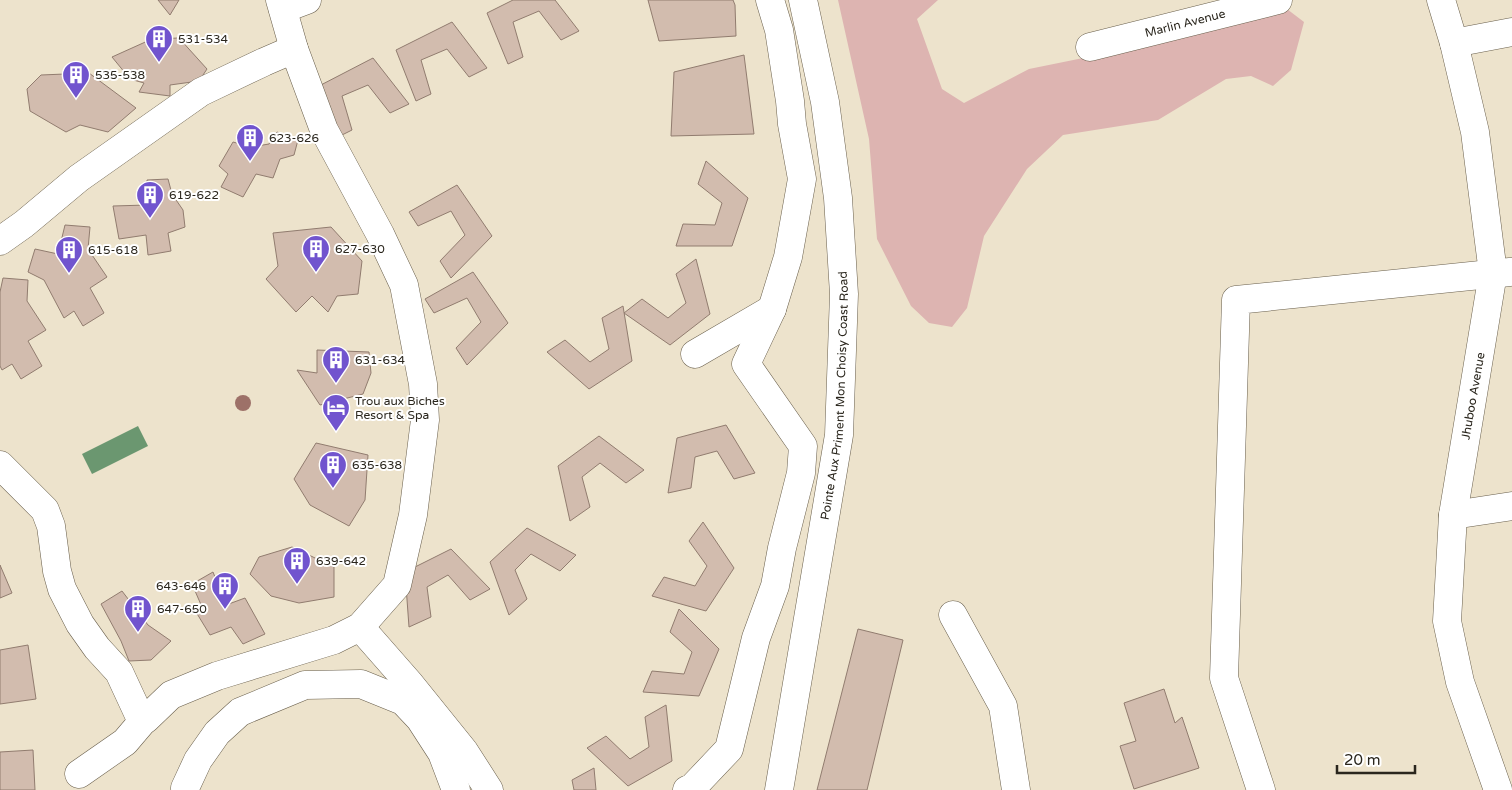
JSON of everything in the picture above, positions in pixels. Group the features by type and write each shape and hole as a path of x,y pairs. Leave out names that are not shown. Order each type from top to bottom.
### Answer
{"street":[{"path":"687,790 693,787 729,749 756,638 775,586 801,473 803,446 746,364 772,309 788,257 802,179 792,124 780,30 770,0"},
{"name":"Pointe Aux Priment Mon Choisy Coast Road","path":"779,790 839,435 844,294 838,198 825,102 803,0"},
{"name":"Marlin Avenue","path":"1090,47 1278,0"},
{"name":"Jhuboo Avenue","path":"1441,0 1454,43 1476,132 1503,272 1453,515 1448,621 1460,682 1498,790"},
{"path":"79,774 126,742 142,718 171,695 217,676 327,642 360,627 397,585 414,515 426,420 423,384 404,285 380,234 324,130 294,49 290,3"},
{"path":"1454,43 1512,32"},
{"path":"0,241 24,224 79,178 201,92 294,49"},
{"path":"1261,790 1224,678 1236,300 1503,272"},
{"path":"695,354 772,309"},
{"path":"0,464 44,510 51,526 57,571 62,589 80,624 97,648 119,672 142,718"},
{"path":"1453,515 1512,506"},
{"path":"953,615 1003,706 1016,790"},
{"path":"360,627 464,750 489,790"},
{"path":"327,642 340,684"},
{"path":"185,788 198,760 217,733 240,712 305,685 361,684 403,701 420,718 442,752 456,790"}],"shaded area":[{"path":"838,0 938,0 917,19 942,89 964,103 1029,69 1157,43 1283,6 1304,22 1291,70 1273,86 1251,76 1226,79 1158,120 1063,135 1027,169 984,236 967,308 952,327 929,323 911,306 877,239 869,139"},
{"path":"138,426 148,446 92,474 82,454"}],"building":[{"path":"158,0 179,0 170,15"},
{"path":"513,0 555,0 579,31 561,40 539,11 513,22 523,57 508,64 487,13"},
{"path":"648,0 733,0 735,5 736,36 659,41"},
{"path":"452,22 487,68 469,77 447,49 421,60 431,94 416,101 396,50"},
{"name":"531-534","path":"179,38 207,69 199,81 170,85 170,96 139,92 144,83 130,79 112,57 152,39"},
{"path":"744,55 754,134 671,136 674,72"},
{"path":"373,58 409,104 390,113 368,85 342,96 352,130 338,137 317,87"},
{"name":"535-538","path":"89,73 136,108 108,132 80,125 66,132 30,111 27,89 41,75"},
{"name":"623-626","path":"277,132 298,140 294,155 280,159 273,178 256,174 243,197 221,187 228,174 219,166 233,142 251,147 269,144"},
{"path":"706,161 748,198 732,246 676,246 683,224 715,225 722,203 698,184"},
{"name":"619-622","path":"168,179 172,194 183,210 185,227 168,233 171,251 148,255 146,235 119,239 113,206 147,205 147,180"},
{"path":"457,185 492,236 451,278 440,261 465,235 451,211 418,226 409,212"},
{"name":"615-618","path":"65,225 90,227 88,249 107,277 90,288 104,313 83,326 74,311 64,318 44,280 28,272 35,249 58,254"},
{"name":"627-630","path":"331,227 362,261 358,294 337,296 328,312 312,296 296,312 266,279 278,266 273,233"},
{"path":"696,259 710,314 670,345 624,313 642,299 668,318 686,303 676,274"},
{"path":"473,272 508,323 467,365 456,348 481,322 467,298 434,313 425,299"},
{"path":"3,278 28,280 27,301 46,330 28,341 42,366 21,379 12,364 2,370 0,366 0,292"},
{"path":"623,306 632,361 589,389 547,352 565,340 590,362 609,349 602,318"},
{"name":"631-634","path":"317,350 369,352 371,373 363,394 320,405 297,370 317,373"},
{"path":"726,425 755,473 734,479 717,451 695,457 691,488 668,493 677,438"},
{"path":"599,436 644,470 626,483 600,463 582,477 590,507 570,521 558,466"},
{"name":"635-638","path":"316,443 368,455 365,500 349,526 310,505 294,479"},
{"path":"703,522 734,568 706,611 652,596 664,577 695,586 707,566 689,541"},
{"path":"527,528 576,555 560,571 531,554 515,570 527,599 509,615 490,562"},
{"name":"639-642","path":"292,547 334,567 334,597 299,603 271,596 250,574 259,557"},
{"path":"451,549 490,589 470,600 448,575 427,587 431,617 409,627 405,572"},
{"path":"0,565 12,593 0,598"},
{"name":"643-646","path":"213,572 226,605 245,598 265,634 243,644 231,627 210,635 196,612 202,607 192,584"},
{"name":"647-650","path":"122,591 148,625 171,641 151,660 129,661 121,641 101,604"},
{"path":"679,609 719,649 699,696 643,692 652,671 684,674 692,652 670,632"},
{"path":"858,629 903,640 867,790 817,790"},
{"path":"28,645 36,699 0,704 0,650"},
{"path":"1164,689 1175,723 1182,717 1199,768 1134,789 1120,746 1136,741 1124,703"},
{"path":"666,705 672,761 628,786 587,748 606,736 630,759 649,747 645,717"},
{"path":"33,750 35,790 0,790 0,752"},
{"path":"594,768 596,790 574,790 572,780"}],"place":[{"name":"531-534","path":"159,63"},
{"name":"535-538","path":"76,99"},
{"name":"623-626","path":"250,162"},
{"name":"619-622","path":"150,219"},
{"name":"627-630","path":"316,273"},
{"name":"615-618","path":"69,274"},
{"name":"631-634","path":"336,384"},
{"name":"Trou aux Biches Resort & Spa","path":"336,432"},
{"name":"635-638","path":"333,489"},
{"name":"639-642","path":"297,585"},
{"name":"643-646","path":"225,610"},
{"name":"647-650","path":"138,633"}]}
